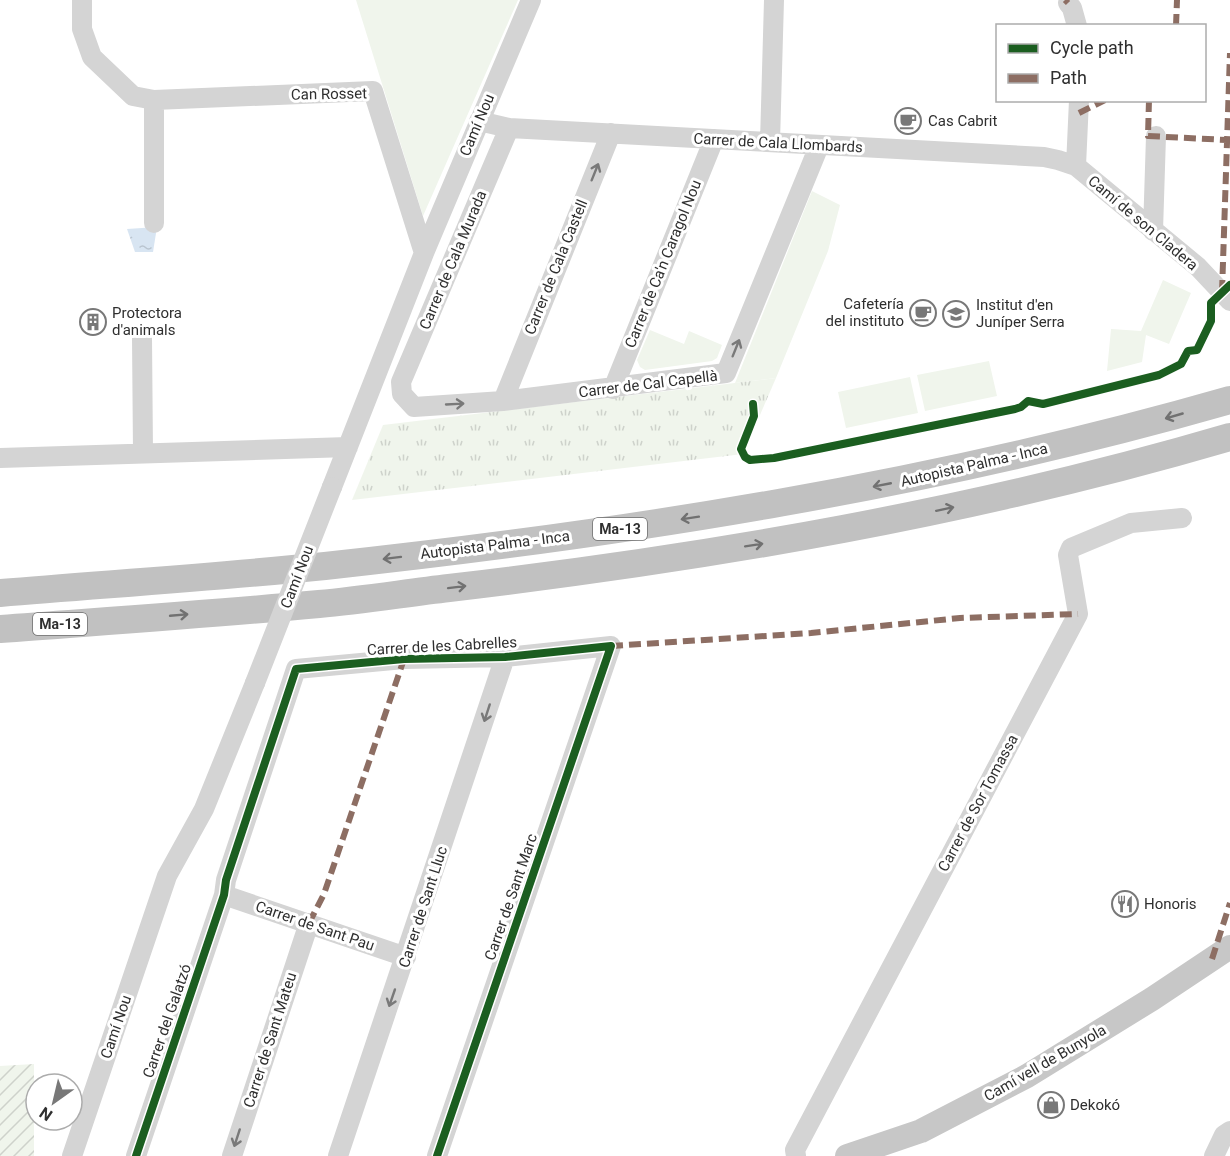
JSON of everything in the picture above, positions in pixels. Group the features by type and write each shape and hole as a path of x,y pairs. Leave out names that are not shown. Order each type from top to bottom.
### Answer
{"highway":[{"name":"Autopista Palma - Inca","path":"0,593 326,566 605,531 749,509 880,486 978,465 1109,434 1230,400"},
{"name":"Ma-13","path":"0,629 320,604 550,576 688,555 882,522 977,502 1149,460 1230,437"}],"main road":[{"name":"Camí vell de Bunyola","path":"848,1156 921,1131 1027,1076 1152,999 1230,947"}],"street":[{"name":"Can Rosset","path":"82,0 82,29 92,57 133,96 153,100 374,91 424,253"},
{"name":"Camí Nou","path":"72,1156 167,876 204,809 424,253 531,0"},
{"path":"770,142 774,0"},
{"path":"1068,3 1072,8 1076,24"},
{"path":"153,100 154,224"},
{"name":"Camí de son Cladera","path":"1079,102 1076,166 1198,267 1230,302"},
{"name":"Carrer de Cala Llombards","path":"479,121 509,128 1044,157 1076,166"},
{"name":"Carrer de Cala Murada","path":"402,394 401,382 509,128"},
{"name":"Carrer de Cala Castell","path":"503,401 611,133"},
{"path":"1153,231 1156,136"},
{"name":"Carrer de Ca'n Caragol Nou","path":"613,389 714,140"},
{"name":"Carrer de Cal Capellà","path":"402,394 414,407 503,401 726,373 819,146"},
{"path":"142,338 143,453"},
{"path":"0,458 348,447"},
{"name":"Carrer de Sor Tomassa","path":"796,1156 795,1149 1078,614 1068,555 1071,548 1131,523 1182,518"},
{"name":"Carrer de les Cabrelles","path":"224,895 226,880 296,669 404,659 505,657 611,646"},
{"name":"Carrer de Sant Marc","path":"437,1156 611,646"},
{"name":"Carrer de Sant Lluc","path":"338,1156 505,657"},
{"name":"Carrer de Sant Pau","path":"224,895 406,957"},
{"name":"Carrer del Galatzó","path":"135,1156 224,895"},
{"name":"Carrer de Sant Mateu","path":"232,1156 309,923"},
{"path":"1214,1156 1224,1135 1230,1131"}],"green space":[{"path":"356,0 518,0 423,216"},
{"path":"812,191 840,205 828,251 776,378 735,383"},
{"path":"1163,280 1191,293 1169,344 1146,335 1142,362 1107,371 1111,329 1141,331"},
{"path":"650,330 684,344 689,331 722,345 717,358 712,361 645,370 640,367 637,360"},
{"path":"989,361 997,396 925,411 917,375"},
{"path":"910,377 918,413 846,428 838,392"},
{"path":"776,378 743,454 352,500 383,425"},
{"path":"34,1064 34,1072 24,1072 24,1132 34,1132 34,1156 0,1156 0,1066"}],"water":[{"path":"157,227 153,252 135,252 127,229"}],"marked path":[{"path":"1065,0 1068,3"},
{"path":"1176,24 1177,0"},
{"path":"1222,292 1230,53"},
{"path":"1079,113 1101,102"},
{"path":"1149,102 1148,136 1227,140"},
{"path":"611,646 811,633 960,618 1078,614"},
{"path":"309,923 324,894 404,659"},
{"path":"1212,959 1230,903"}],"cycle path":[{"path":"753,404 754,416 741,449 745,457 750,460 774,458 1015,409 1028,401 1043,404 1159,375 1181,364 1188,351 1197,350 1211,321 1211,303 1230,285"},
{"path":"136,1156 224,895 226,880 296,669 404,659 505,657 611,646 437,1156"}],"place":[{"name":"Cas Cabrit","path":"908,121"},
{"name":"Cafetería del instituto","path":"923,313"},
{"name":"Institut d'en Juníper Serra","path":"956,314"},
{"name":"Protectora d'animals","path":"93,322"},
{"name":"Honoris","path":"1125,904"},
{"name":"Dekokó","path":"1051,1105"}]}
